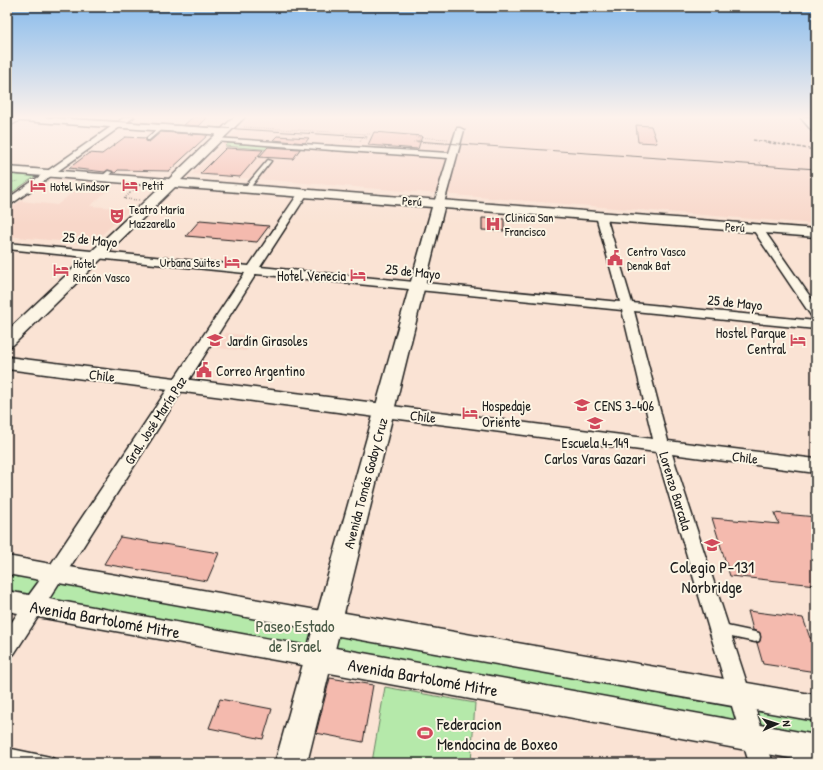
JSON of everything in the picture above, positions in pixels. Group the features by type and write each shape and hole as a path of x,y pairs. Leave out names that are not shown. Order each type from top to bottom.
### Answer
{"main road":[{"path":"7,341 202,153"},
{"name":"Perú","path":"7,170 106,175 143,181 816,233"},
{"name":"Avenida Tomás Godoy Cruz","path":"291,763 416,286 440,203"}],"street":[{"path":"7,203 77,153"},
{"path":"402,153 452,156"},
{"path":"440,203 453,153"},
{"name":"Gral. José María Paz","path":"7,647 303,193"},
{"name":"Lorenzo Barcala","path":"601,216 627,306 662,446 761,763"},
{"path":"757,228 816,314"},
{"name":"25 de Mayo","path":"7,246 816,325"},
{"name":"Chile","path":"7,363 816,466"},
{"path":"7,565 816,708"},
{"name":"Avenida Bartolomé Mitre","path":"7,601 816,749"}],"lane":[{"path":"247,188 269,162"},
{"path":"719,630 755,637"},
{"path":"7,754 50,763"}],"path":[{"path":"761,162 759,162 764,167"},
{"path":"143,181 124,199 152,201"}],"shaded area":[{"path":"214,153 816,153 816,224 192,174"},
{"path":"86,182 114,185 90,206 131,209 91,244 7,236 7,211 21,201 57,205"},
{"path":"226,333 255,336 246,351 217,348"}],"green space":[{"path":"7,174 36,176 7,196"},
{"name":"Paseo Estado de Israel","path":"7,565 816,708 816,749 7,601"},
{"name":"Federacion Mendocina de Boxeo","path":"385,687 475,703 471,763 372,762"}],"building":[{"path":"89,153 189,153 169,171 118,170 115,173 108,170 105,172 69,168"},
{"path":"221,153 261,153 240,177 200,174"},
{"path":"263,153 297,153 293,159 259,157"},
{"name":"Cliníca San Francisco","path":"482,218 504,219 504,231 482,230"},
{"path":"200,220 269,226 257,242 186,236"},
{"path":"774,513 816,517 816,585 730,576 712,518 779,524"},
{"path":"120,537 219,553 207,581 104,564"},
{"path":"748,611 803,618 810,638 816,639 816,672 763,664 757,643 760,641 760,633 753,630"},
{"path":"330,678 373,685 363,742 316,733"},
{"path":"220,699 272,709 263,739 209,728"}],"tram line":[{"path":"586,153 816,169"}],"place":[{"name":"Petit","path":"130,185"},
{"name":"Hotel Windsor","path":"38,186"},
{"name":"Teatro María Mazzarello","path":"117,216"},
{"name":"Cliníca San Francisco","path":"493,224"},
{"name":"Centro Vasco Denak Bat","path":"615,258"},
{"name":"Urbana Suites","path":"232,262"},
{"name":"Hotel Rincón Vasco","path":"61,270"},
{"name":"Hotel Venecia","path":"358,275"},
{"name":"Jardín Girasoles","path":"215,340"},
{"name":"Hostel Parque Central","path":"798,340"},
{"name":"Correo Argentino","path":"204,370"},
{"name":"CENS 3-406","path":"582,405"},
{"name":"Hospedaje Oriente","path":"470,413"},
{"name":"Escuela 4-149 Carlos Varas Gazari","path":"595,423"},
{"name":"Colegio P-131 Norbridge","path":"712,545"},
{"name":"Federacion Mendocina de Boxeo","path":"425,733"}]}
